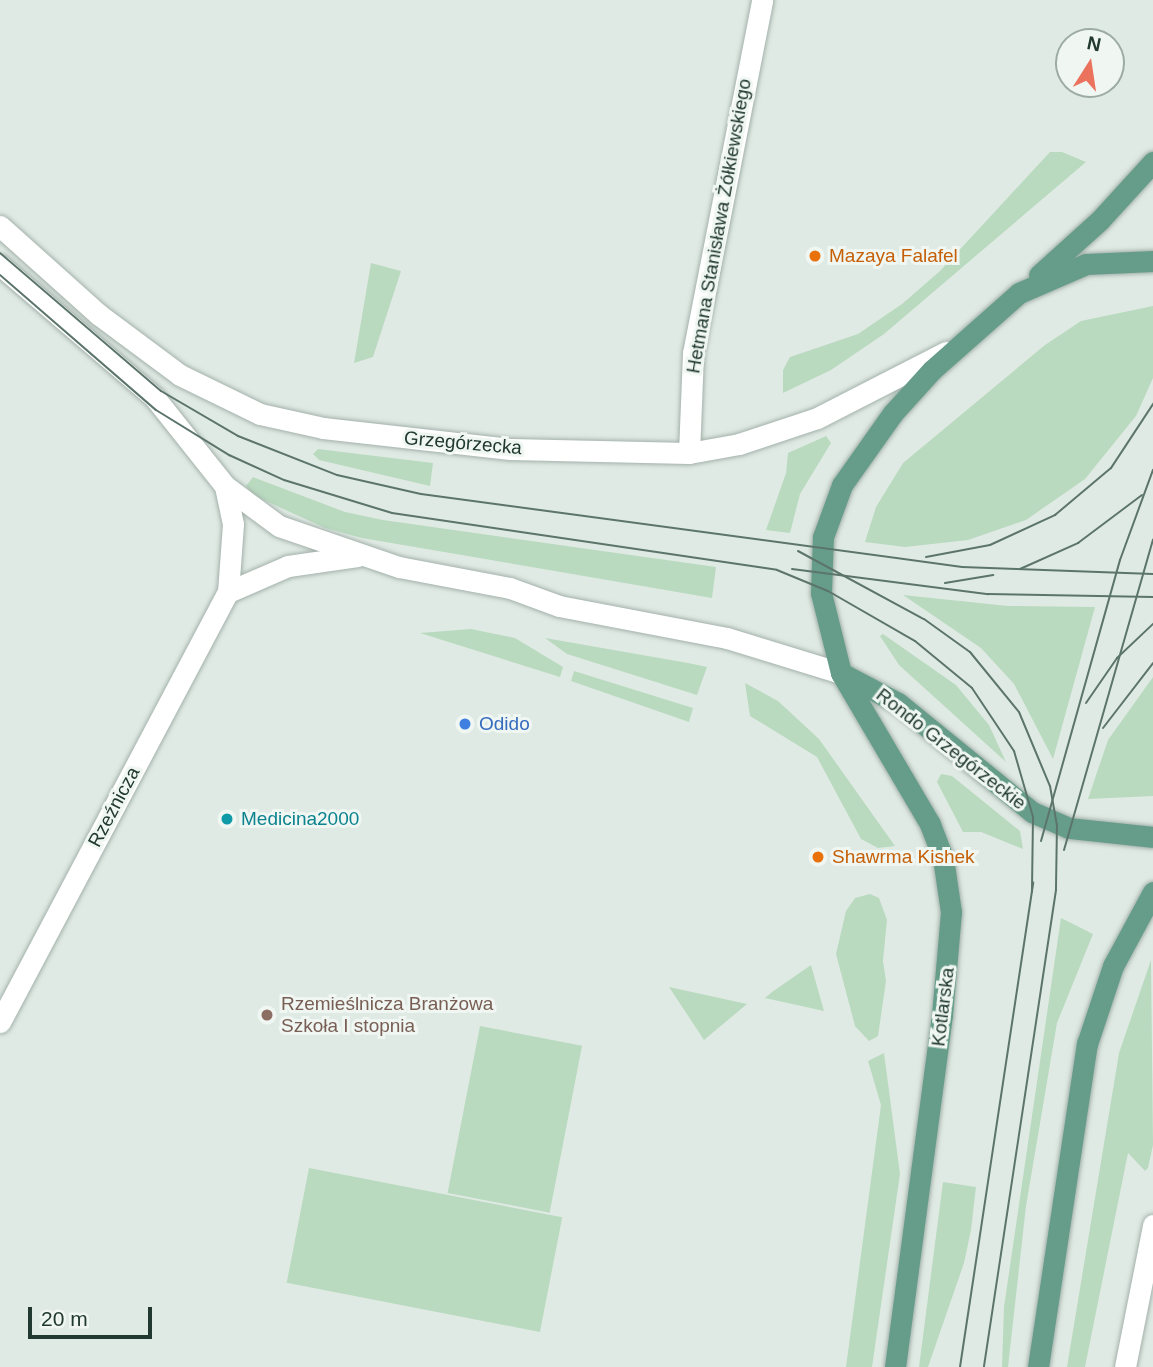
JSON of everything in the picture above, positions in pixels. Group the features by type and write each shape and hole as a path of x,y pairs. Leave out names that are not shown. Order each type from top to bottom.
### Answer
{"main road":[{"path":"841,673 821,588 823,537 833,504 856,460 893,413 967,338 1100,220 1153,162"},
{"path":"1019,293 1086,264 1153,261"},
{"name":"Rondo Grzegórzeckie","path":"841,673 898,703 1011,797 1045,819 1099,834 1153,837"},
{"name":"Kotlarska","path":"841,673 930,824 943,859 951,912 943,1004 895,1367"},
{"path":"1038,1367 1087,1044 1113,966 1153,892"}],"street":[{"name":"Hetmana Stanisława Żółkiewskiego","path":"689,453 693,353 762,0"},
{"name":"Grzegórzecka","path":"0,226 138,347 201,387 260,414 323,428 510,449 689,453 738,444 817,418 967,338"},
{"path":"0,265 155,398 225,486 279,526 357,556 510,588 568,608 715,635 841,673"},
{"name":"Rzeźnicza","path":"0,1022 228,592 233,524 225,486"},
{"path":"228,592 288,566 357,556"},
{"path":"1125,1367 1153,1225"}],"green space":[{"path":"1050,152 1062,152 1086,162 884,334 831,370 783,393 783,370 790,357 858,334 902,304 940,271"},
{"path":"371,263 401,271 373,357 354,363"},
{"path":"1153,306 1153,378 1136,416 1085,479 1026,520 968,540 905,547 865,542 876,507 903,463 1045,345 1081,321"},
{"path":"826,436 831,443 800,494 790,533 766,530 786,473 788,453"},
{"path":"318,449 433,463 430,486 319,460 313,454"},
{"path":"253,477 345,512 383,520 716,567 712,598 362,538 325,528 253,495 246,486"},
{"path":"903,595 1008,606 1095,607 1053,759 1014,684 981,648"},
{"path":"471,629 515,638 563,667 560,677 420,633"},
{"path":"883,634 956,685 989,725 1006,762 899,665 880,636"},
{"path":"545,638 707,667 697,695 567,654"},
{"path":"574,671 693,708 689,722 571,681"},
{"path":"1153,677 1153,796 1088,799 1108,740"},
{"path":"745,683 778,701 819,739 895,846 878,848 861,839 817,757 750,716"},
{"path":"941,774 952,776 1020,831 1023,849 981,832 963,832 937,782"},
{"path":"870,894 879,898 887,920 883,961 886,981 878,1036 869,1041 855,1026 836,954 846,911 855,898"},
{"path":"1061,918 1093,934 1057,1023 1026,1206 1008,1367 1002,1367 1004,1307"},
{"path":"1151,960 1153,1145 1145,1171 1128,1153 1085,1367 1067,1367 1119,1053"},
{"path":"811,965 824,1011 765,998 772,992"},
{"path":"669,987 747,1004 704,1040"},
{"path":"480,1026 582,1046 550,1213 448,1193"},
{"path":"884,1053 900,1174 872,1367 846,1367 881,1105 868,1061"},
{"path":"309,1168 562,1217 540,1332 287,1283"},
{"path":"943,1182 976,1187 971,1230 964,1263 928,1367 919,1367"}],"tram line":[{"path":"0,253 161,391 238,436 337,475 421,494 962,567 1153,574"},
{"path":"0,275 156,410 229,455 284,480 392,513 777,570 828,591 915,641 972,688 1014,751 1033,817 1032,892"},
{"path":"926,557 990,545 1055,515 1111,468 1153,404"},
{"path":"1041,841 1120,560 1153,470"},
{"path":"1020,569 1078,543 1142,495"},
{"path":"1064,850 1153,540"},
{"path":"798,551 924,619 970,652 1019,712 1050,786 1057,824 1056,890 984,1367"},
{"path":"792,569 988,594 1153,597"},
{"path":"945,583 993,575"},
{"path":"1086,703 1117,658 1153,624"},
{"path":"1103,728 1153,663"},
{"path":"960,1367 1033,882"}],"place":[{"name":"Mazaya Falafel","path":"815,256"},
{"name":"Odido","path":"465,724"},
{"name":"Medicina2000","path":"227,819"},
{"name":"Shawrma Kishek","path":"818,857"},
{"name":"Rzemieślnicza Branżowa Szkoła I stopnia","path":"267,1015"}]}
